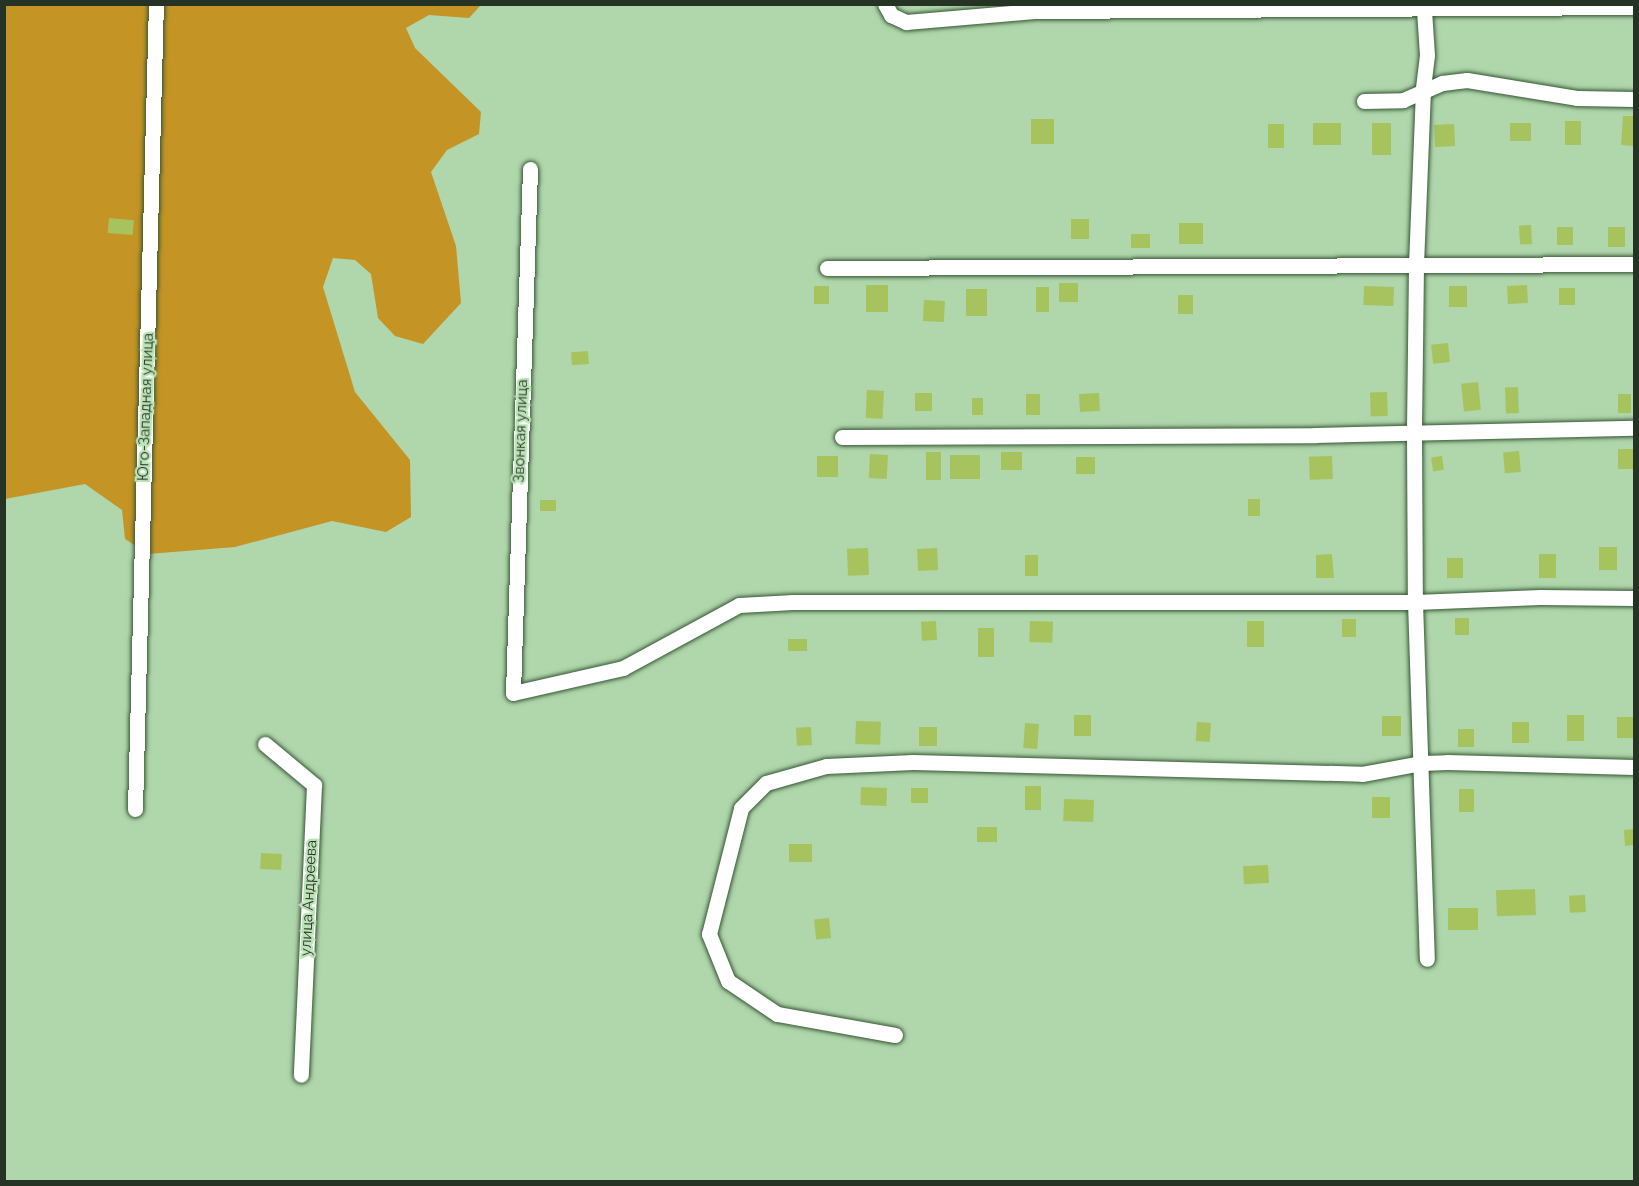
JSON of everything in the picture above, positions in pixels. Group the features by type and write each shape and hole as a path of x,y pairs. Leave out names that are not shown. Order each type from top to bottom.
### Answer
{"street":[{"name":"Юго-Западная улица","path":"135,809 156,4"},
{"path":"885,4 891,15 906,22 1035,8 1320,7 1424,10 1447,7 1635,7"},
{"path":"1424,10 1427,55 1423,90 1416,266 1414,433 1415,602 1427,959"},
{"path":"1364,101 1403,100 1442,83 1467,80 1577,98 1635,99"},
{"name":"Звонкая улица","path":"530,169 513,693 623,668 739,605 793,602 1415,602"},
{"path":"827,268 1635,264"},
{"path":"842,437 1034,438 1635,428"},
{"path":"1415,602 1528,597 1635,598"},
{"name":"улица Андреева","path":"265,744 314,785 301,1075"},
{"path":"895,1035 777,1014 728,981 709,934 741,808 766,783 826,766 913,762 1362,774 1422,763 1476,762 1635,767"}],"shaded area":[{"path":"5,5 481,5 469,18 429,15 406,28 415,48 481,112 479,134 447,150 431,172 456,246 461,303 423,344 395,336 378,318 371,274 355,260 333,258 323,287 355,392 410,460 411,517 386,532 332,521 235,547 148,554 125,539 122,510 85,484 5,499"}],"building":[{"path":"1623,116 1634,116 1634,146 1621,145"},
{"path":"1031,119 1054,119 1054,144 1031,144"},
{"path":"1565,121 1581,121 1581,145 1565,145"},
{"path":"1313,123 1341,123 1341,145 1313,145"},
{"path":"1372,123 1391,123 1391,155 1372,155"},
{"path":"1510,123 1531,123 1531,141 1510,141"},
{"path":"1268,124 1284,124 1284,148 1268,148"},
{"path":"1454,124 1455,146 1435,147 1434,125"},
{"path":"109,218 134,220 133,235 108,233"},
{"path":"1071,219 1089,219 1089,239 1071,239"},
{"path":"1179,223 1203,223 1203,244 1179,244"},
{"path":"1531,225 1532,244 1520,245 1519,226"},
{"path":"1557,227 1573,227 1573,245 1557,245"},
{"path":"1608,227 1625,227 1625,247 1608,247"},
{"path":"1131,234 1150,234 1150,248 1131,248"},
{"path":"1059,283 1078,283 1078,302 1059,302"},
{"path":"866,285 888,285 888,312 866,312"},
{"path":"1527,285 1528,303 1508,304 1507,286"},
{"path":"814,286 829,286 829,304 814,304"},
{"path":"1364,286 1394,287 1393,306 1363,305"},
{"path":"1449,286 1467,286 1467,307 1449,307"},
{"path":"1036,287 1049,287 1049,312 1036,312"},
{"path":"1559,288 1575,288 1575,305 1559,305"},
{"path":"966,289 987,289 987,316 966,316"},
{"path":"1178,295 1193,295 1193,314 1178,314"},
{"path":"924,300 945,301 944,322 923,321"},
{"path":"1448,343 1450,362 1433,364 1431,345"},
{"path":"588,351 589,364 572,365 571,352"},
{"path":"1478,382 1481,410 1464,412 1461,384"},
{"path":"1505,387 1518,387 1519,413 1506,413"},
{"path":"867,390 884,391 883,419 866,418"},
{"path":"1387,392 1388,416 1371,417 1370,393"},
{"path":"915,393 932,393 932,411 915,411"},
{"path":"1099,393 1100,411 1080,412 1079,394"},
{"path":"1026,394 1040,394 1040,415 1026,415"},
{"path":"1618,394 1631,394 1631,413 1618,413"},
{"path":"972,398 983,398 983,415 972,415"},
{"path":"1618,449 1634,449 1634,469 1618,469"},
{"path":"1519,451 1521,472 1505,473 1503,452"},
{"path":"926,452 941,452 941,480 926,480"},
{"path":"1001,452 1022,452 1022,470 1001,470"},
{"path":"870,454 888,455 887,479 869,478"},
{"path":"950,455 980,455 980,479 950,479"},
{"path":"817,456 838,456 838,477 817,477"},
{"path":"1332,456 1333,479 1310,480 1309,457"},
{"path":"1442,456 1444,470 1433,471 1431,458"},
{"path":"1076,457 1095,457 1095,474 1076,474"},
{"path":"1248,499 1260,499 1260,516 1248,516"},
{"path":"540,500 556,500 556,511 540,511"},
{"path":"1599,547 1617,547 1617,570 1599,570"},
{"path":"868,548 869,575 848,576 847,549"},
{"path":"937,548 938,570 918,571 917,549"},
{"path":"1332,554 1334,578 1316,578 1316,555"},
{"path":"1539,554 1556,554 1556,578 1539,578"},
{"path":"1025,555 1038,555 1038,576 1025,576"},
{"path":"1447,558 1463,558 1463,578 1447,578"},
{"path":"1455,618 1469,618 1469,635 1455,635"},
{"path":"1342,619 1356,619 1356,637 1342,637"},
{"path":"936,621 937,640 922,641 921,622"},
{"path":"1030,621 1053,622 1052,643 1029,642"},
{"path":"1247,621 1264,621 1264,647 1247,647"},
{"path":"978,628 994,628 994,657 978,657"},
{"path":"788,639 807,639 807,651 788,651"},
{"path":"1074,715 1091,715 1091,736 1074,736"},
{"path":"1567,715 1584,715 1584,741 1567,741"},
{"path":"1382,716 1401,716 1401,736 1382,736"},
{"path":"1617,717 1634,717 1634,738 1617,738"},
{"path":"856,721 881,722 880,745 855,744"},
{"path":"1197,722 1211,723 1210,742 1196,741"},
{"path":"1512,722 1529,722 1529,743 1512,743"},
{"path":"1025,723 1039,724 1037,749 1023,748"},
{"path":"811,727 812,745 797,746 796,728"},
{"path":"919,727 937,727 937,746 919,746"},
{"path":"1458,729 1474,729 1474,747 1458,747"},
{"path":"1025,786 1041,786 1041,810 1025,810"},
{"path":"861,787 887,788 886,806 860,805"},
{"path":"911,788 928,788 928,803 911,803"},
{"path":"1459,789 1474,789 1474,812 1459,812"},
{"path":"1372,797 1390,797 1390,818 1372,818"},
{"path":"1064,799 1094,800 1093,822 1063,821"},
{"path":"977,827 997,827 997,842 977,842"},
{"path":"1634,829 1634,845 1625,846 1624,830"},
{"path":"789,844 812,844 812,862 789,862"},
{"path":"261,853 282,854 281,870 260,869"},
{"path":"1268,865 1269,883 1244,884 1243,866"},
{"path":"1535,889 1536,915 1497,916 1496,890"},
{"path":"1585,895 1586,912 1570,913 1569,896"},
{"path":"1448,908 1478,908 1478,930 1448,930"},
{"path":"829,918 831,938 816,939 814,920"}]}
